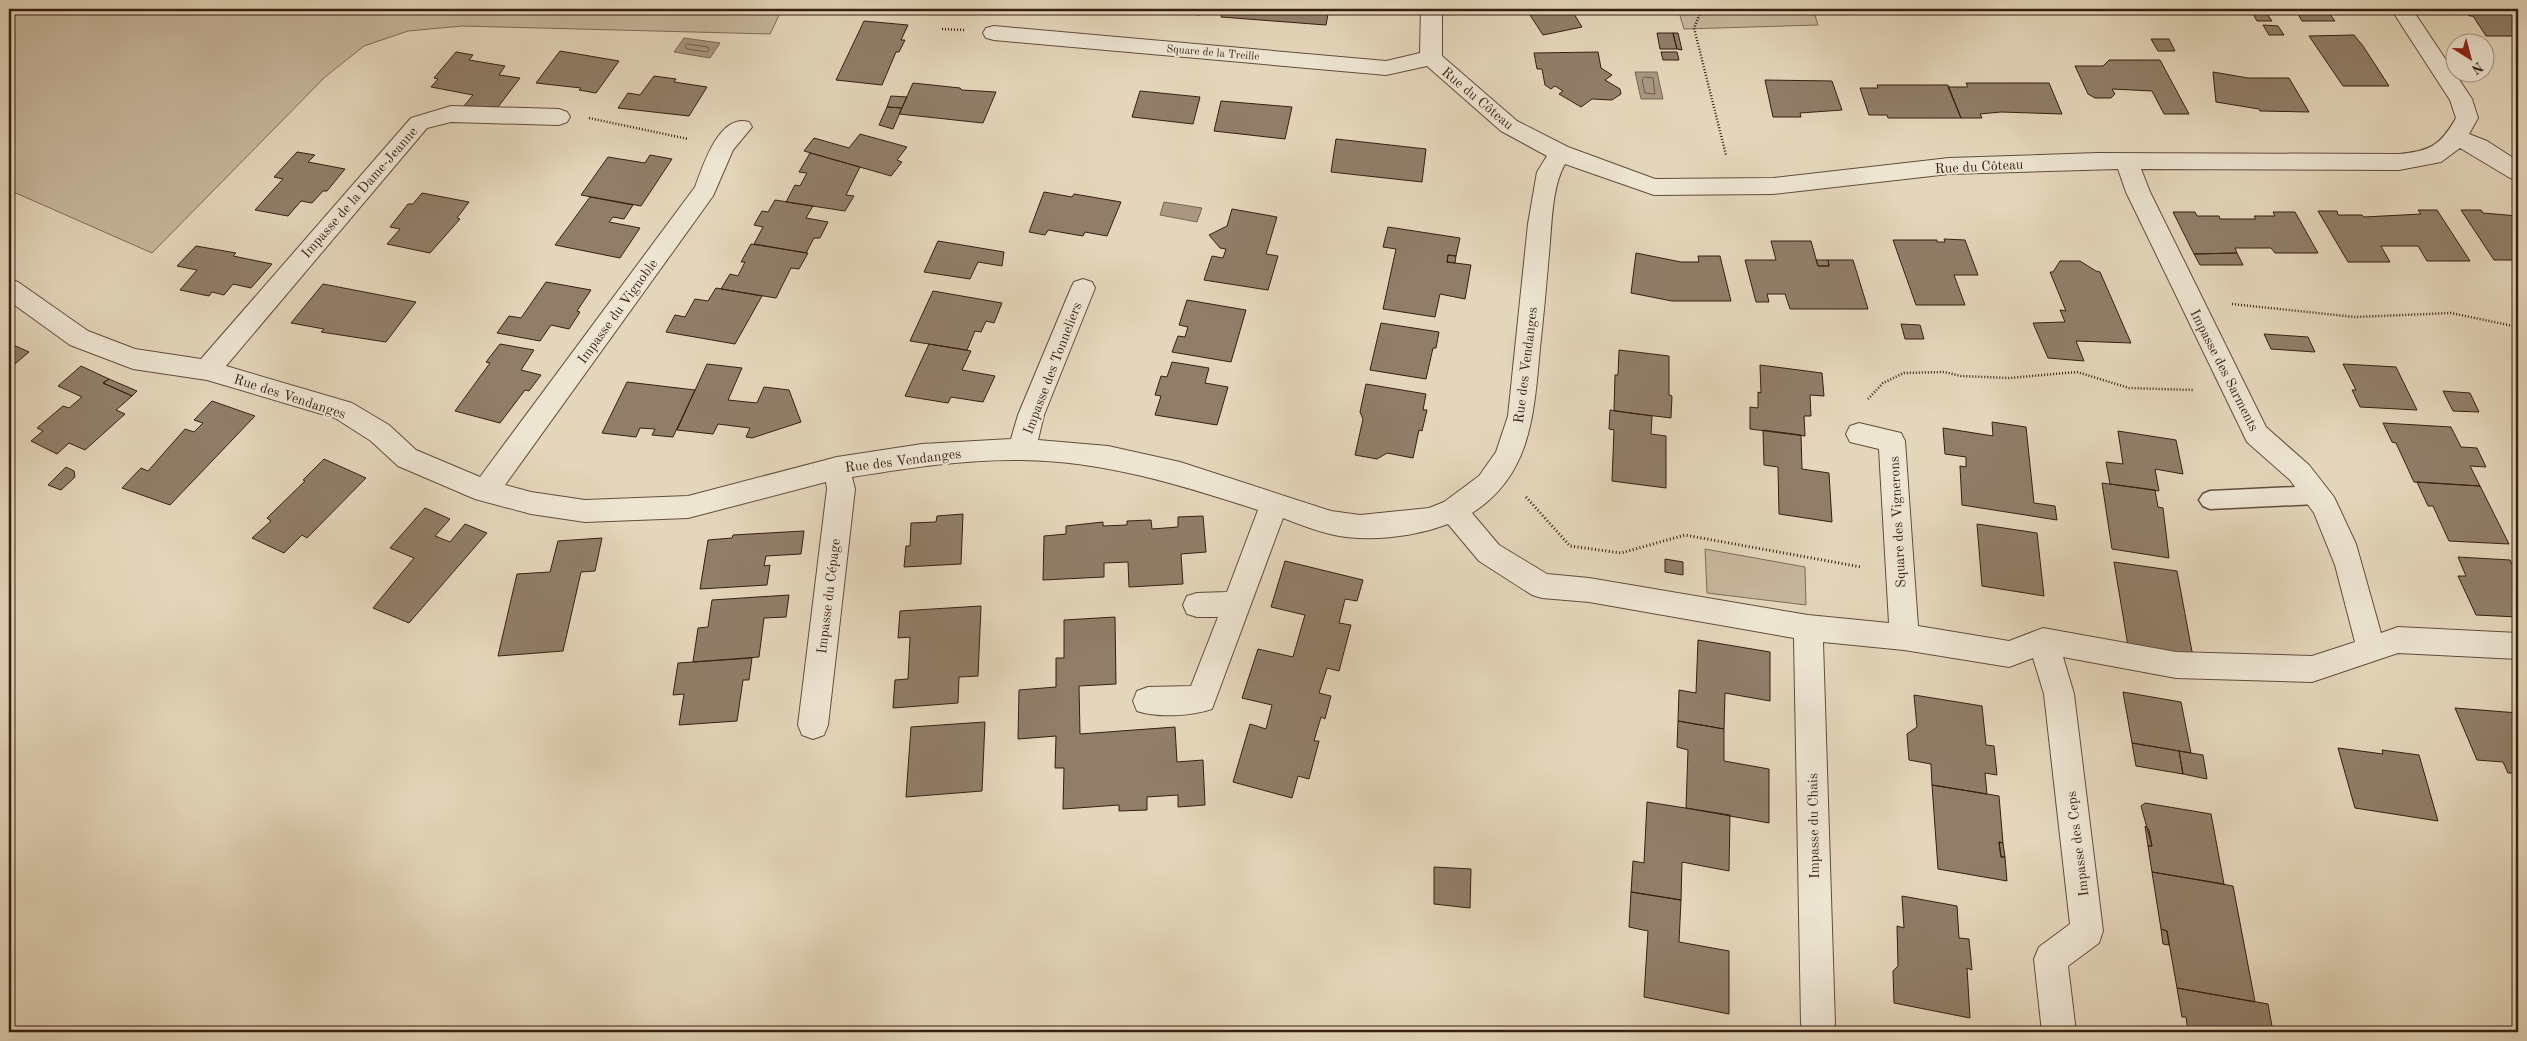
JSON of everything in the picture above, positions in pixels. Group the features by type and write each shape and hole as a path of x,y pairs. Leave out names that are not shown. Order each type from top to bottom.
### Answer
{"street":[{"name":"Rue du Côteau","path":"1432,9 1430,58 1509,126 1560,153 1654,187 1773,186 1949,166 2126,161 2399,162 2428,160 2445,150 2457,137 2467,118 2461,98 2402,9"},
{"name":"Square de la Treille","path":"994,33 1386,68 1430,58"},
{"name":"Impasse de la Dame-Jeanne","path":"208,370 419,123 451,114 559,117"},
{"name":"Impasse du Vignoble","path":"485,491 705,190 723,146 741,127"},
{"path":"2457,137 2479,147 2518,172"},
{"name":"Rue des Vendanges","path":"9,288 79,338 133,358 208,370 343,410 380,432 407,458 485,491 532,503 585,511 688,507 837,468 922,455 1022,449 1108,457 1180,473 1331,523 1360,527 1430,519 1454,510 1473,498 1489,484 1514,444 1521,416 1540,224 1549,172 1560,153"},
{"name":"Impasse des Sarments","path":"2126,161 2138,192 2256,434 2279,453 2317,495 2330,517 2340,541 2371,649"},
{"name":"Impasse des Tonneliers","path":"1022,449 1031,416 1083,288"},
{"name":"Square des Vignerons","path":"1859,434 1892,441 1904,637"},
{"name":"Impasse du Cépage","path":"813,725 841,489 837,468"},
{"path":"1148,701 1200,699 1274,505"},
{"path":"1454,510 1471,534 1489,553 1542,586 1589,590 1808,628 1904,637 2009,654 2043,641 2176,665 2312,669 2398,640 2518,646"},
{"path":"1196,605 1237,604"},
{"name":"Impasse du Chais","path":"1808,628 1818,1024"},
{"name":"Impasse des Ceps","path":"2043,641 2059,694 2087,931 2051,959 2058,1032"}],"lane":[{"path":"2210,500 2317,495"}],"path":[{"path":"1702,9 1694,28 1726,156"},
{"path":"559,117 580,116 723,146"},
{"path":"2189,299 2355,316 2451,313 2518,327"}],"shaded area":[{"path":"9,9 782,9 770,34 462,26 408,31 364,46 325,77 152,253 9,190"},
{"path":"1678,9 1813,9 1818,25 1684,29"},
{"path":"1705,549 1805,567 1806,605 1707,593"}],"water":[{"path":"684,38 720,43 710,58 674,52"},
{"path":"1635,72 1657,72 1663,99 1641,99"},
{"path":"1164,202 1202,208 1197,222 1160,215"}],"building":[{"path":"1169,9 1202,9 1200,15 1168,12"},
{"path":"1223,9 1329,9 1326,25 1221,17"},
{"path":"1526,9 1571,9 1582,27 1543,35"},
{"path":"2295,9 2326,9 2335,21 2302,21"},
{"path":"2464,9 2507,9 2518,24 2518,36 2494,36 2494,32 2483,32 2473,16 2469,16"},
{"path":"2253,14 2267,14 2272,21 2257,21"},
{"path":"864,21 908,25 901,40 905,40 899,52 896,52 882,85 836,80"},
{"path":"2263,25 2278,26 2284,35 2269,35"},
{"path":"1657,33 1673,33 1677,49 1660,49"},
{"path":"1673,33 1678,33 1682,50 1677,49"},
{"path":"2354,35 2389,86 2343,86 2309,36"},
{"path":"2151,39 2169,39 2175,51 2158,51"},
{"path":"560,51 619,61 596,93 579,90 581,88 536,83"},
{"path":"456,52 473,55 469,60 505,66 499,75 520,78 498,107 464,106 473,95 431,87 438,79 434,78"},
{"path":"1598,52 1601,68 1612,75 1605,80 1620,89 1621,94 1612,100 1592,99 1581,107 1559,94 1563,91 1555,86 1551,89 1545,85 1542,69 1537,69 1534,53"},
{"path":"1661,52 1677,52 1679,60 1663,60"},
{"path":"2109,60 2160,60 2189,114 2164,114 2152,91 2112,89 2115,94 2111,98 2095,98 2088,94 2075,66 2103,66"},
{"path":"2213,72 2248,78 2289,78 2309,112 2260,111 2259,109 2216,102"},
{"path":"654,76 676,79 674,82 707,87 689,116 618,108 628,93 640,95"},
{"path":"1765,80 1832,81 1842,110 1800,113 1801,117 1773,117"},
{"path":"913,83 960,88 962,90 996,92 983,123 899,114"},
{"path":"1966,83 2049,83 2062,114 2001,112 1980,114 1982,118 1961,118 1948,87 1968,87"},
{"path":"1877,85 1948,85 1961,118 1888,118 1887,115 1869,115 1860,88 1878,88"},
{"path":"1140,91 1200,97 1193,124 1132,117"},
{"path":"891,96 907,97 902,108 887,107"},
{"path":"1221,101 1292,107 1285,139 1214,131"},
{"path":"887,107 902,108 893,129 879,125"},
{"path":"860,134 907,147 897,160 902,162 891,176 804,151 814,138 849,148"},
{"path":"1336,139 1426,149 1422,182 1331,172"},
{"path":"297,152 315,155 308,162 345,169 327,191 323,191 312,203 301,201 288,216 255,210 283,179 274,177"},
{"path":"810,153 860,167 846,195 854,196 845,211 786,202 795,185 800,186 807,173 799,172"},
{"path":"650,155 672,159 641,206 581,195 608,157 645,163"},
{"path":"1044,192 1072,197 1074,194 1121,202 1107,236 1085,232 1083,236 1048,230 1045,235 1029,232"},
{"path":"422,193 469,202 457,218 460,219 430,253 387,244 400,229 390,227 408,204 413,204"},
{"path":"590,197 633,205 624,219 613,217 609,222 640,228 620,258 555,245"},
{"path":"775,200 813,206 806,218 828,222 820,238 814,238 806,253 754,244 763,227 754,225 762,211 768,212"},
{"path":"1232,209 1277,217 1266,254 1278,256 1268,290 1204,280 1212,256 1223,258 1226,249 1220,248 1209,235 1227,226"},
{"path":"2418,210 2437,210 2470,261 2427,261 2418,246 2381,246 2390,262 2348,262 2318,211 2337,211 2338,215 2362,215 2364,217 2421,214"},
{"path":"2461,210 2481,210 2483,213 2518,216 2518,260 2494,260"},
{"path":"2173,212 2195,212 2197,216 2219,216 2220,219 2256,219 2254,216 2275,216 2273,212 2295,212 2318,253 2275,253 2271,248 2235,248 2237,253 2194,254"},
{"path":"1388,227 1460,238 1456,256 1448,255 1447,262 1471,265 1465,299 1440,294 1435,317 1383,309 1396,249 1383,247"},
{"path":"1944,239 1965,240 1978,275 1954,275 1965,305 1916,305 1893,240 1937,240 1937,242 1945,242"},
{"path":"938,241 1004,252 1002,266 978,262 970,279 924,272"},
{"path":"1771,241 1811,241 1818,266 1829,266 1828,260 1853,260 1868,309 1790,309 1785,294 1767,294 1769,302 1756,302 1745,260 1776,260"},
{"path":"751,244 808,253 799,269 791,268 776,298 721,289 730,274 738,276 745,262 741,262"},
{"path":"196,246 236,253 233,256 272,264 251,288 233,284 224,295 212,292 209,296 180,290 197,270 177,266"},
{"path":"1636,253 1681,262 1699,262 1698,256 1720,256 1731,301 1672,301 1631,293"},
{"path":"2237,253 2243,265 2200,265 2194,254"},
{"path":"1448,255 1456,256 1455,263 1447,262"},
{"path":"1816,260 1828,260 1829,266 1818,266"},
{"path":"2060,261 2080,261 2100,272 2131,343 2076,341 2084,361 2048,358 2033,323 2065,322 2060,310 2066,311 2050,272 2053,272"},
{"path":"546,282 591,290 577,311 580,312 569,329 551,325 540,341 497,333 509,316 521,318"},
{"path":"323,284 416,302 386,342 321,332 324,329 291,323"},
{"path":"716,288 762,296 735,344 666,332 675,315 685,317 695,299 708,301"},
{"path":"933,291 1002,303 994,323 986,321 981,332 975,331 967,350 910,341"},
{"path":"1187,300 1246,310 1231,362 1172,352 1178,336 1185,337 1188,327 1179,325"},
{"path":"1381,323 1439,332 1436,348 1433,348 1426,379 1370,370"},
{"path":"1901,324 1920,325 1924,339 1905,339"},
{"path":"2264,334 2308,337 2315,352 2271,349"},
{"path":"9,343 29,352 9,369"},
{"path":"500,344 534,350 521,370 541,375 529,391 525,390 500,423 455,411 490,363 486,362"},
{"path":"929,344 971,351 962,370 995,376 983,402 951,397 948,403 905,396"},
{"path":"1619,350 1669,356 1669,395 1672,396 1671,418 1614,411 1615,375 1618,375"},
{"path":"1172,362 1209,368 1205,383 1228,387 1217,425 1155,415 1161,396 1155,395 1161,376 1167,377"},
{"path":"707,364 742,368 728,400 757,403 764,387 789,390 801,422 752,438 746,437 750,428 718,424 713,434 677,430"},
{"path":"2343,364 2396,367 2417,410 2360,407 2352,390 2356,390"},
{"path":"1760,365 1822,373 1824,396 1810,395 1811,416 1804,416 1805,436 1750,429 1750,407 1758,408 1758,392 1761,393"},
{"path":"81,366 109,379 103,383 132,396 116,410 125,414 85,450 69,443 57,454 31,441 43,431 37,428 63,406 69,408 82,397 58,386"},
{"path":"109,379 137,391 132,396 103,383"},
{"path":"627,382 695,390 673,437 652,435 655,429 640,428 636,437 602,433"},
{"path":"1366,384 1426,394 1423,410 1427,410 1422,431 1419,430 1413,458 1387,453 1377,459 1355,455 1363,419 1360,412"},
{"path":"2443,391 2470,393 2479,412 2453,411"},
{"path":"212,401 255,416 170,505 122,488 141,468 148,471 185,429 194,432 203,423 194,420"},
{"path":"1610,410 1652,416 1651,434 1666,436 1666,488 1612,481 1614,430 1609,429"},
{"path":"1992,422 2026,427 2034,503 2055,506 2057,520 1962,505 1960,466 1966,467 1966,457 1945,454 1943,428 1993,436"},
{"path":"2383,423 2451,427 2461,447 2477,448 2486,467 2470,466 2480,486 2414,482 2396,443 2392,442"},
{"path":"1763,430 1801,435 1802,469 1829,473 1832,522 1779,514 1778,467 1764,465"},
{"path":"2118,431 2176,440 2183,474 2155,469 2159,491 2110,484 2106,462 2123,464"},
{"path":"324,459 366,478 307,538 302,535 284,553 252,538 271,521 267,518 305,481 303,480"},
{"path":"66,467 74,471 75,477 61,490 48,485"},
{"path":"2417,482 2480,486 2509,544 2449,541 2433,506 2428,506"},
{"path":"2102,483 2155,490 2158,507 2163,508 2169,558 2112,549"},
{"path":"425,508 450,519 435,536 450,542 465,524 487,533 409,623 373,608 414,558 390,548"},
{"path":"963,514 961,564 904,567 906,546 910,546 911,523 936,522 937,516"},
{"path":"1203,516 1206,552 1181,554 1183,584 1129,587 1128,562 1104,563 1104,577 1043,580 1044,536 1066,534 1066,526 1103,522 1103,526 1127,525 1127,521 1151,520 1152,529 1178,527 1178,517"},
{"path":"1977,524 2037,533 2044,596 1982,586"},
{"path":"804,531 801,554 766,556 764,566 770,565 767,585 700,589 708,540 732,538 733,535"},
{"path":"602,538 595,571 581,572 563,651 498,656 517,574 550,572 558,541"},
{"path":"2458,557 2510,560 2518,578 2518,617 2476,615 2458,576 2466,576"},
{"path":"1665,559 1683,562 1683,575 1665,572"},
{"path":"1285,561 1363,580 1357,601 1345,599 1339,623 1351,625 1339,671 1327,668 1319,693 1331,696 1325,719 1321,717 1314,741 1319,741 1309,779 1298,776 1292,798 1233,782 1250,724 1266,729 1272,705 1242,698 1258,649 1293,657 1305,615 1271,607"},
{"path":"2114,562 2177,571 2193,657 2128,646"},
{"path":"789,595 786,617 764,618 759,657 693,662 698,628 708,627 712,600"},
{"path":"981,606 978,676 959,677 958,703 893,708 895,680 908,679 910,637 898,638 900,611"},
{"path":"1115,617 1116,684 1079,686 1080,734 1175,727 1177,762 1203,760 1205,805 1178,807 1178,795 1147,797 1147,810 1119,811 1119,805 1063,809 1064,768 1055,768 1056,736 1018,739 1019,690 1056,687 1056,658 1064,658 1064,620"},
{"path":"1698,640 1770,652 1770,701 1725,693 1724,729 1678,721 1679,690 1696,693"},
{"path":"752,658 749,680 743,680 737,721 679,725 684,694 673,695 678,663"},
{"path":"2123,692 2181,702 2191,753 2132,743"},
{"path":"1914,695 1982,706 1986,745 1994,746 1997,775 1985,773 1987,794 1932,785 1931,764 1909,760 1907,734 1917,727"},
{"path":"2455,708 2518,713 2518,773 2508,773 2503,762 2477,760"},
{"path":"1678,721 1724,729 1724,761 1769,769 1769,823 1686,808 1688,750 1677,747"},
{"path":"985,722 982,791 906,797 911,727"},
{"path":"2132,743 2179,751 2183,774 2136,766"},
{"path":"2338,748 2383,754 2382,750 2419,755 2438,821 2355,808"},
{"path":"2179,751 2203,755 2207,779 2183,774"},
{"path":"1932,785 1999,796 2003,843 1999,842 2001,857 2005,857 2007,881 1938,869"},
{"path":"1647,802 1730,815 1729,871 1682,862 1681,900 1631,892 1633,861 1644,863"},
{"path":"2145,803 2211,814 2224,884 2152,872 2148,846 2152,846 2141,806"},
{"path":"2145,826 2149,830 2152,846 2148,846"},
{"path":"1999,842 2003,843 2005,857 2001,857"},
{"path":"1434,867 1471,869 1470,908 1434,904"},
{"path":"2152,872 2233,886 2255,1002 2177,988 2167,931 2161,929"},
{"path":"1631,892 1681,900 1679,942 1729,951 1729,1014 1644,997 1648,931 1629,927"},
{"path":"1902,896 1957,906 1959,938 1969,939 1972,970 1967,968 1970,1018 1894,1003 1893,971 1898,966 1897,926 1904,928"},
{"path":"2161,929 2167,931 2169,945 2163,944"},
{"path":"2177,988 2268,1004 2273,1032 2188,1032 2186,1017 2182,1017"}]}
